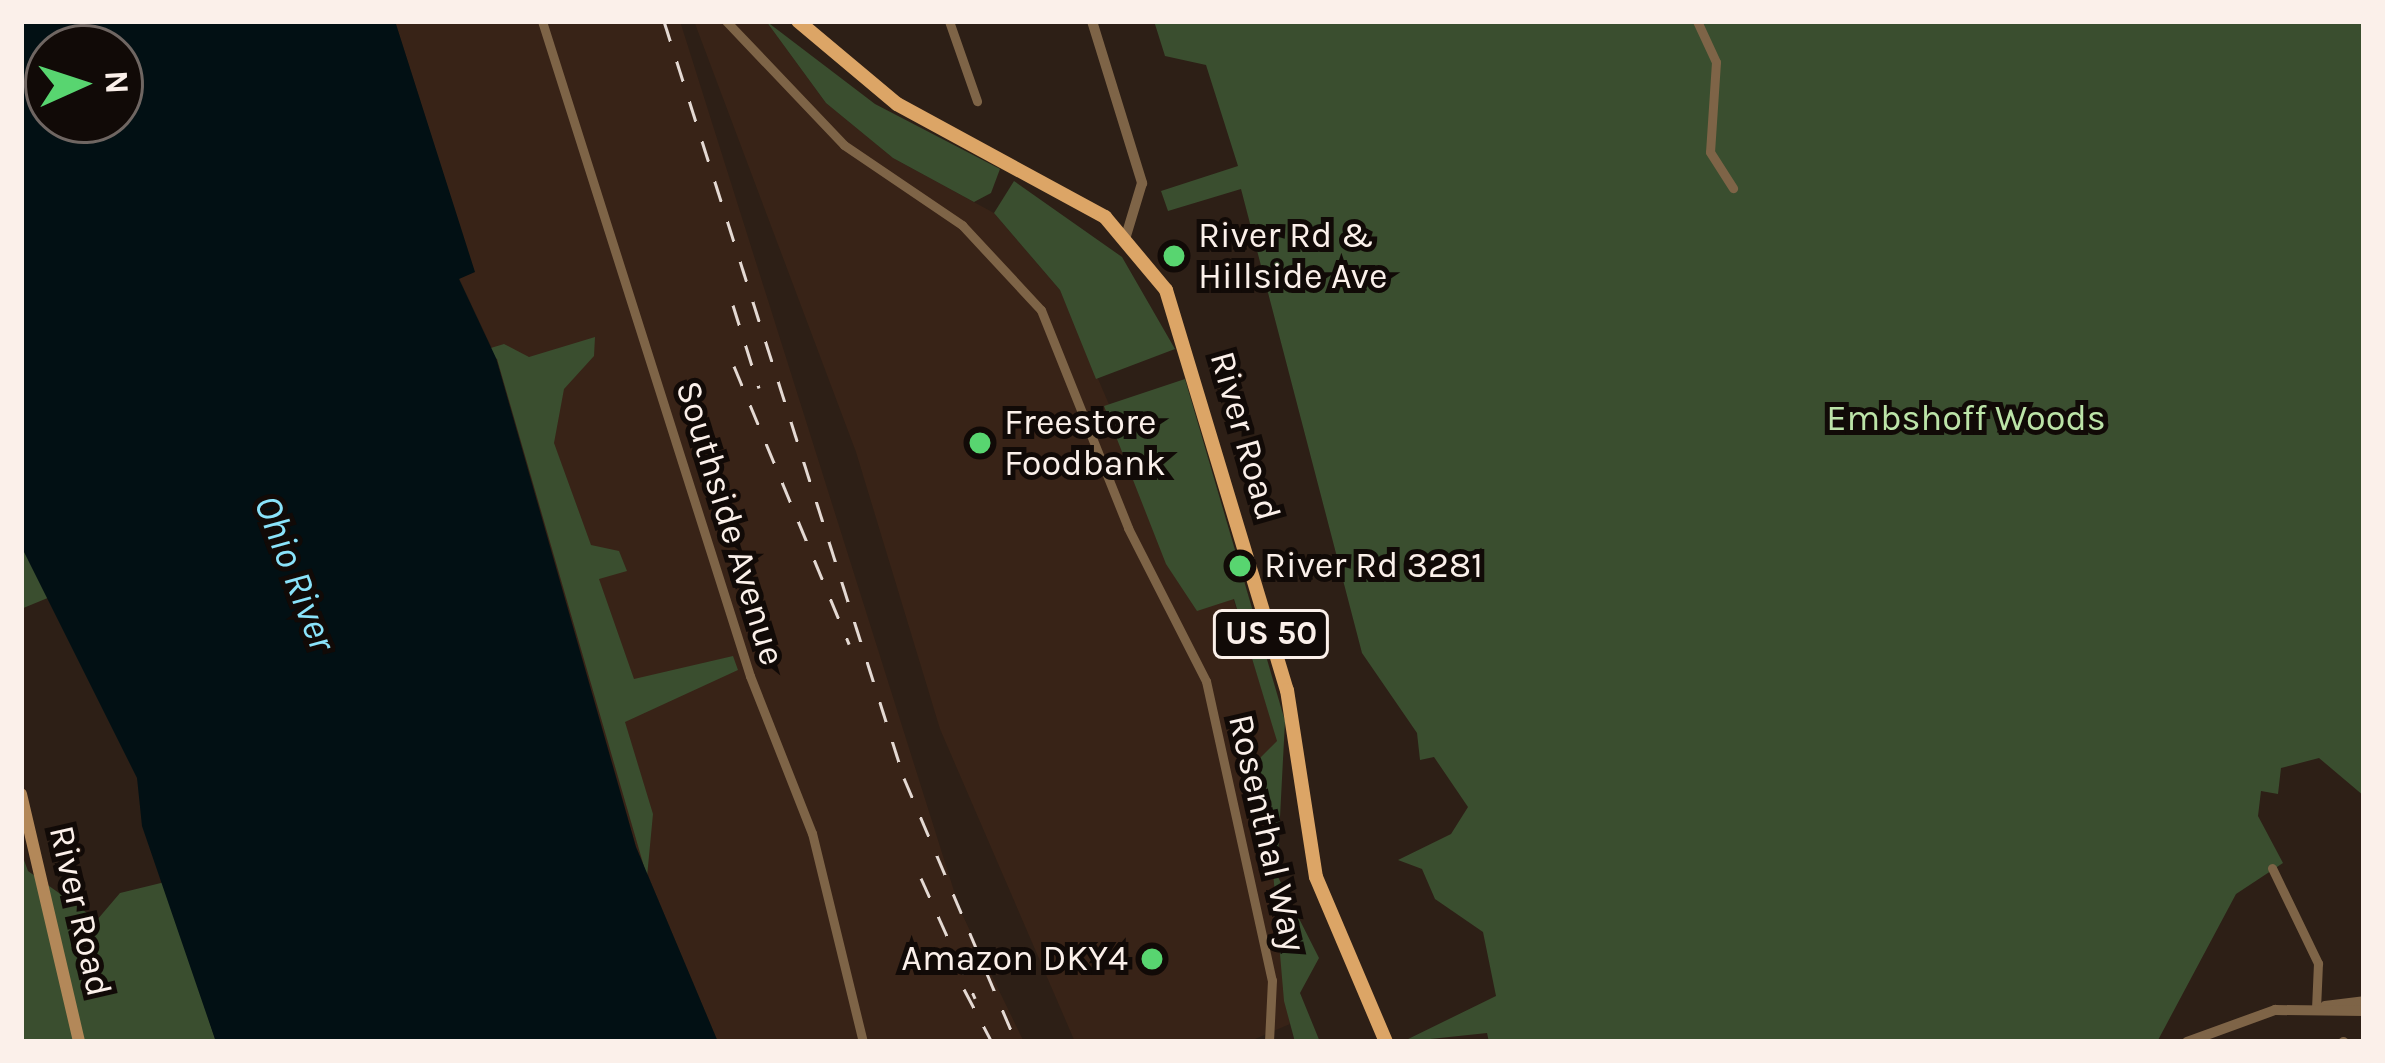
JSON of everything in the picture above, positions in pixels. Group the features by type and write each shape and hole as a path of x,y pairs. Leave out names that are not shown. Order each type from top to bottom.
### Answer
{"main road":[{"name":"River Road","path":"800,22 897,104 1063,188 1126,236 1179,318 1287,690 1316,877 1386,1042"},
{"name":"River Road","path":"21,794 80,1042"}],"street":[{"name":"Southside Avenue","path":"542,21 750,676 809,825 863,1042"},
{"name":"Rosenthal Way","path":"726,21 844,146 962,225 1041,310 1128,528 1206,681 1272,980 1269,1042"},
{"path":"949,21 977,100"},
{"path":"1091,21 1144,196 1126,236"},
{"path":"1697,21 1716,62 1710,152 1733,188"},
{"path":"2272,868 2318,963 2316,1009"},
{"path":"2187,1042 2237,1019 2364,1001"},
{"path":"2316,1009 2364,1010"}],"shaded area":[{"path":"395,21 680,21 960,910 1024,1042 718,1042 636,847 497,359 459,278 474,272"},
{"path":"694,21 766,21 826,103 893,158 994,213 1060,290 1197,610 1233,598 1278,741 1251,767 1269,825 1290,1024 1248,1042 1075,1042 940,729 856,452"}],"green space":[{"path":"766,21 875,104 1000,169 991,193 974,202 893,158 826,103"},
{"name":"Embshoff Woods","path":"1154,21 2364,21 2364,796 2319,758 2281,768 2278,794 2261,791 2258,816 2283,863 2236,894 2157,1042 1489,1042 1487,1033 1402,1042 1496,996 1483,932 1435,899 1422,869 1398,860 1451,834 1468,807 1434,757 1420,760 1417,733 1362,653 1241,189 1168,211 1161,191 1238,166 1206,65 1165,56"},
{"path":"1014,181 1122,257 1175,349 1096,379 1060,290 994,213"},
{"path":"595,337 594,356 564,389 554,443 591,545 619,551 627,571 599,579 634,679 733,656 738,670 625,722 653,814 647,877 497,359 484,350 504,344 529,357"},
{"path":"1185,379 1285,721 1277,875 1319,958 1300,993 1320,1042 1295,1042 1284,1001 1269,825 1251,767 1277,741 1234,599 1197,611 1166,564 1104,406"},
{"path":"21,546 50,597 21,609"},
{"path":"21,852 28,871 97,920 120,893 165,882 216,1042 21,1042"}],"water":[{"name":"Ohio River","path":"21,21 395,21 475,272 459,279 496,358 636,847 718,1042 216,1042 142,826 137,778 21,546"}],"railway":[{"path":"664,21 904,778 1016,1042"},
{"path":"733,305 759,388"},
{"path":"734,366 849,644"},
{"path":"921,878 975,998"},
{"path":"964,989 992,1042"}],"place":[{"name":"River Rd & Hillside Ave","path":"1174,256"},
{"name":"Freestore Foodbank","path":"980,443"},
{"name":"River Rd 3281","path":"1240,566"},
{"name":"Amazon DKY4","path":"1152,959"}]}
